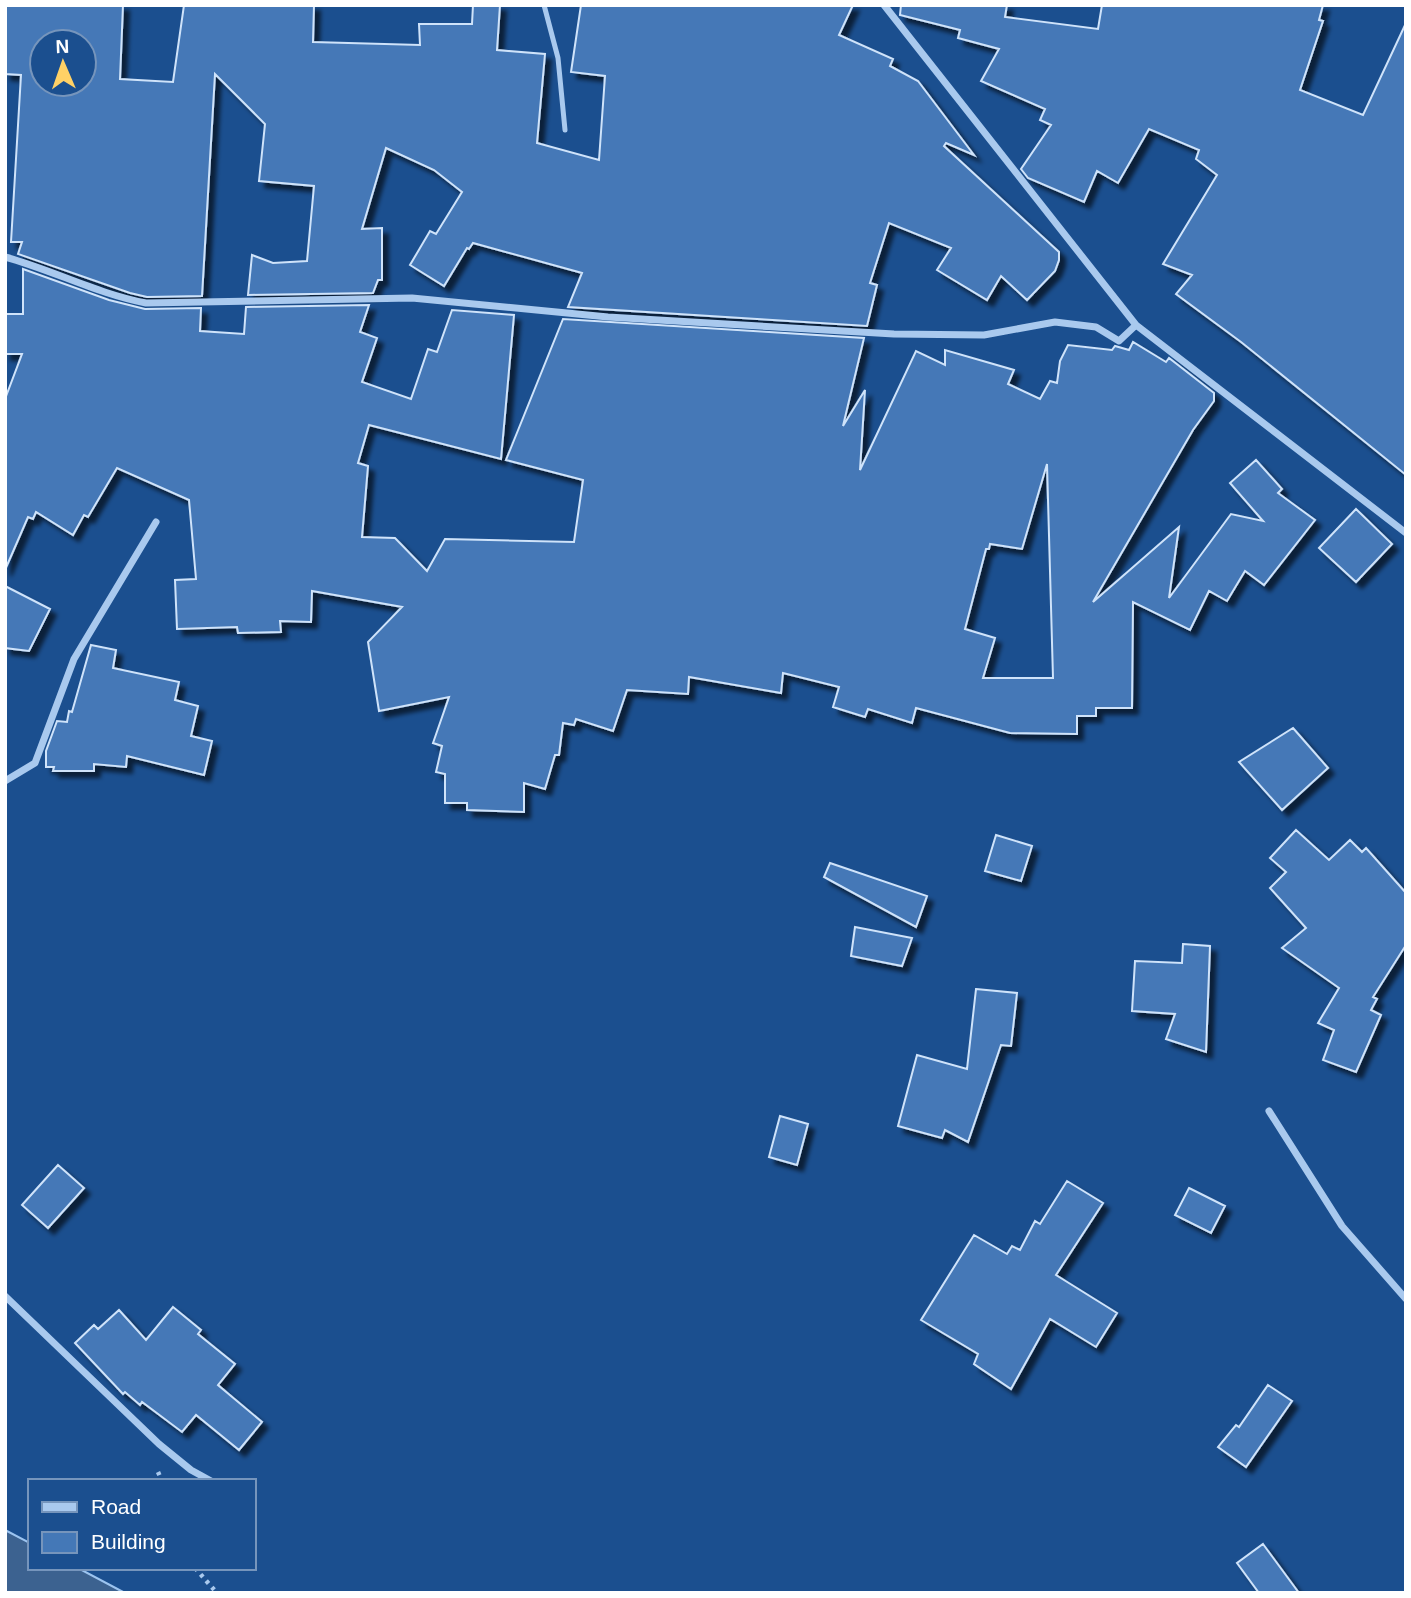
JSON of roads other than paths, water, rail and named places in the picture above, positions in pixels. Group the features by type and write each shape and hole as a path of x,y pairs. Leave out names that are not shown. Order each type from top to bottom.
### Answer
{"street":[{"path":"884,5 1136,325 1406,533"},
{"path":"5,257 43,267 119,298 146,303 412,298 608,317 894,334 984,335 1055,322 1096,327 1119,341 1136,325"},
{"path":"5,781 35,763 74,659 156,522"},
{"path":"1269,1111 1342,1226 1406,1299"},
{"path":"5,1296 159,1444 191,1470 207,1479"}],"lane":[{"path":"544,5 558,58 565,130"}],"water":[{"path":"5,1530 28,1542 28,1570 82,1570 125,1593 5,1593"}]}
